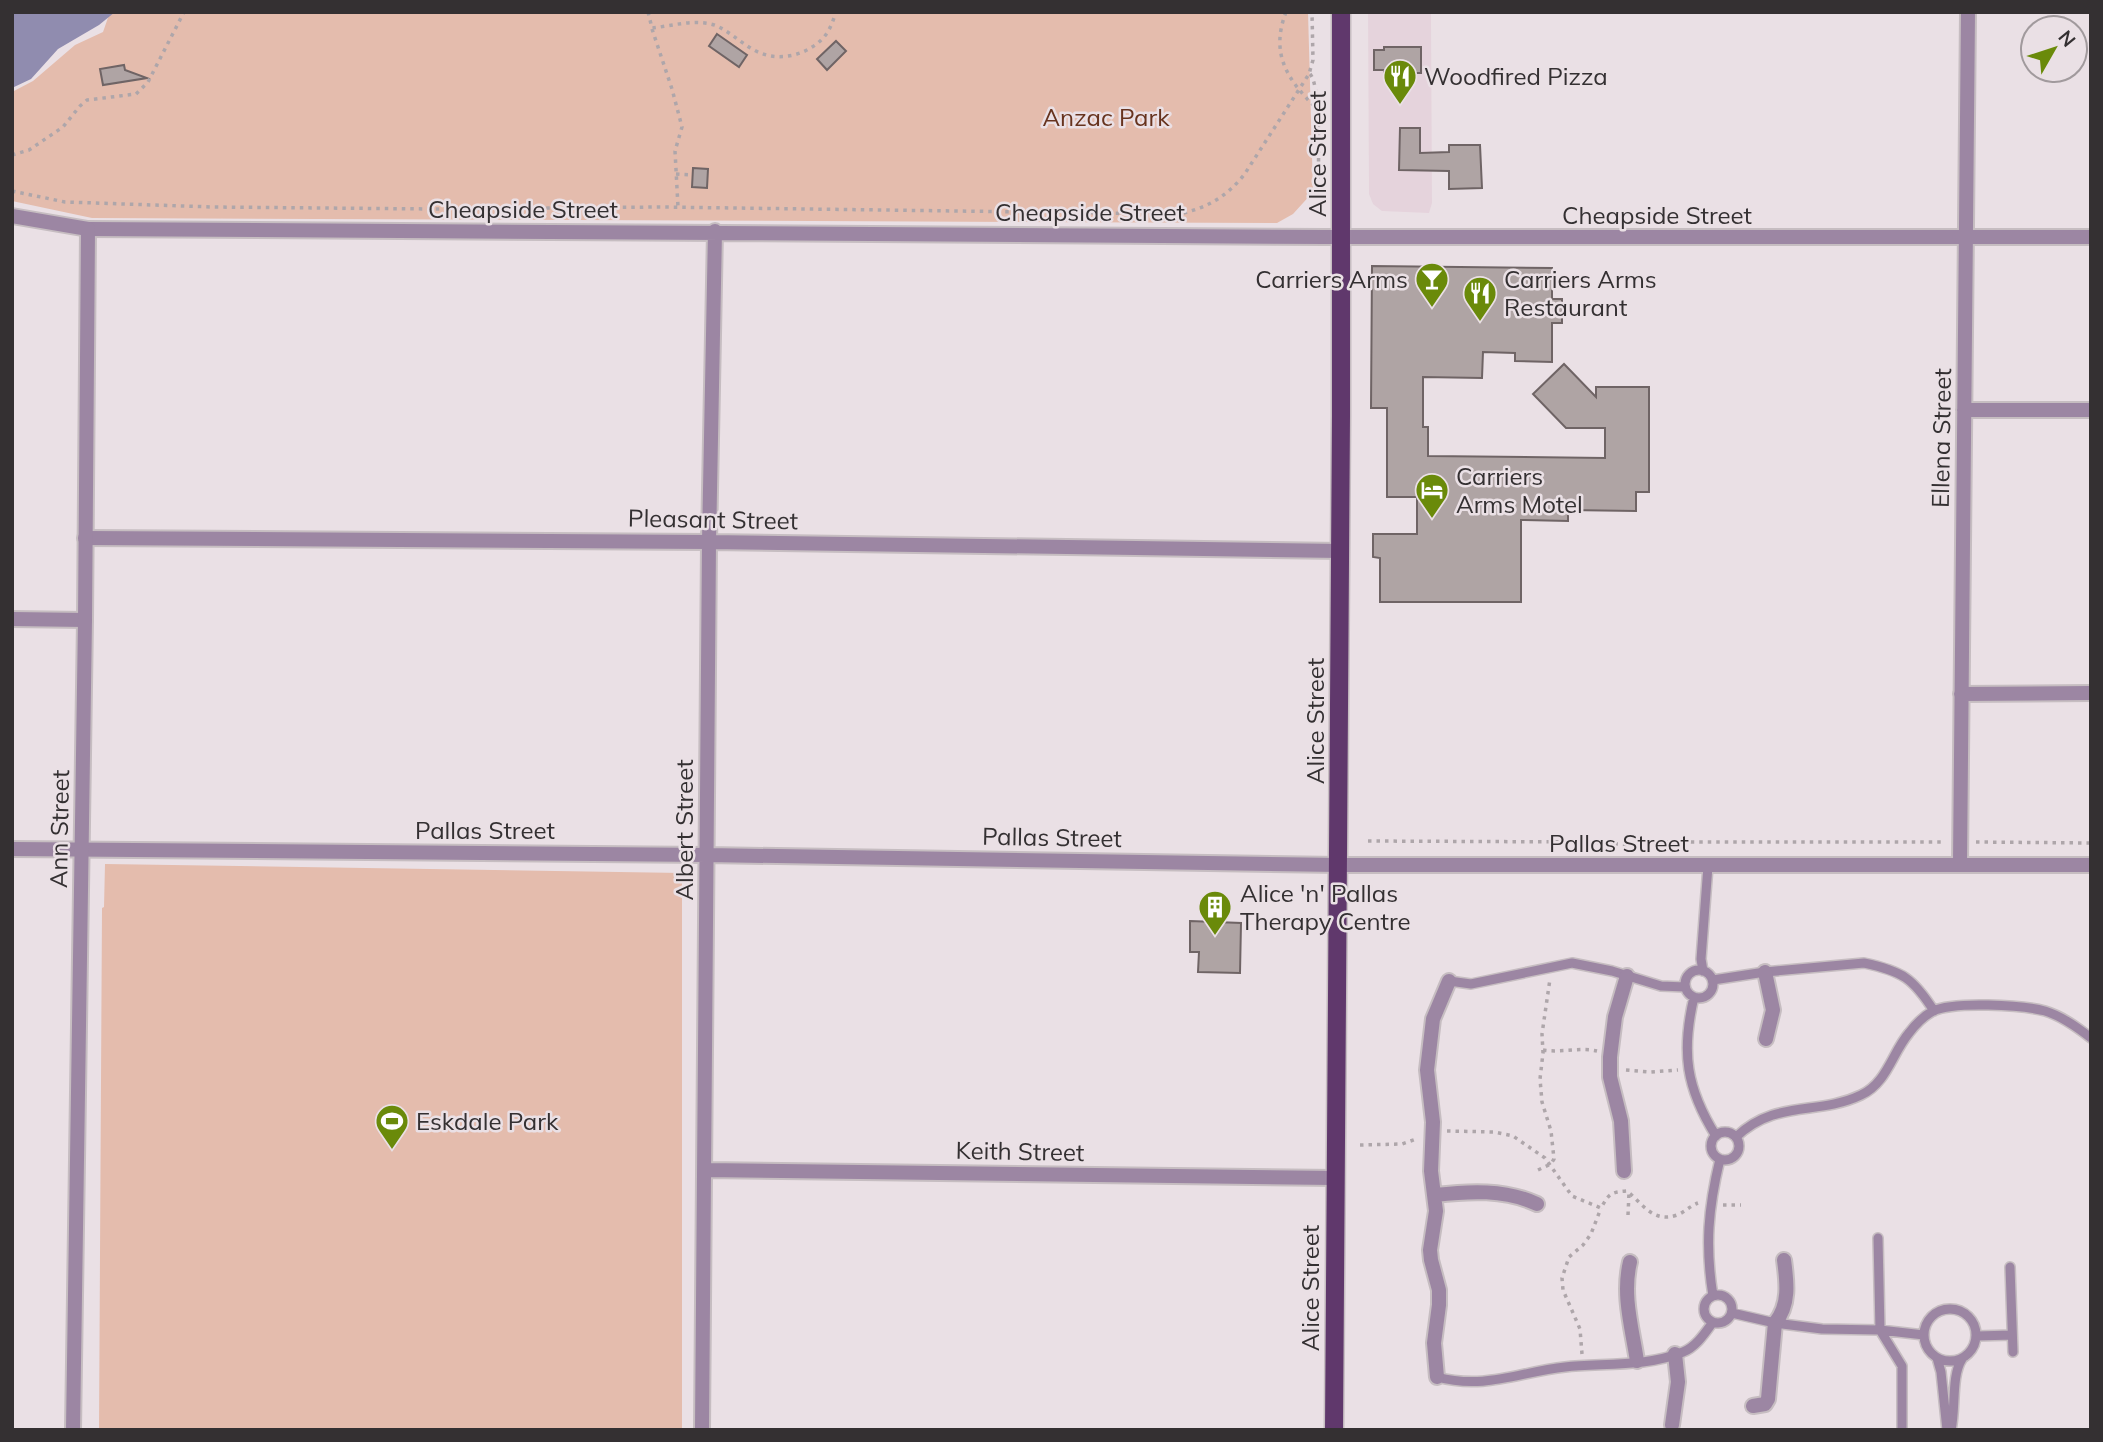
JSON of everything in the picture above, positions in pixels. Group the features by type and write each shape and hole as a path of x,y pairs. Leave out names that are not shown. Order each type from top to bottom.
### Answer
{"main road":[{"name":"Alice Street","path":"1334,1430 1342,237 1341,12"}],"street":[{"name":"Ellena Street","path":"1960,864 1968,12"},
{"name":"Cheapside Street","path":"12,216 88,229 1342,237 2091,237"},
{"name":"Ann Street","path":"73,1430 88,229"},
{"name":"Albert Street","path":"702,1430 709,541 715,232"},
{"path":"1964,411 2091,410"},
{"name":"Pleasant Street","path":"85,538 709,541 1340,551"},
{"path":"12,619 85,620"},
{"path":"1961,694 2091,693"},
{"name":"Pallas Street","path":"12,849 1338,864 2091,865"},
{"path":"1765,972 1773,1010 1766,1040"},
{"path":"1624,1171 1622,1121 1610,1077 1610,1063 1615,1017 1627,976"},
{"path":"1437,1377 1434,1343 1439,1290 1430,1250 1436,1212 1431,1171 1432,1109 1428,1087 1433,1019 1450,981"},
{"name":"Keith Street","path":"705,1170 1335,1178"},
{"path":"1435,1195 1476,1192 1514,1195 1537,1204"},
{"path":"1753,1406 1765,1404 1768,1399 1775,1323 1782,1315 1786,1295 1784,1260"},
{"path":"1630,1262 1626,1292 1637,1361"},
{"path":"1672,1425 1678,1382 1675,1354"}],"lane":[{"path":"1703,971 1708,866"},
{"path":"1450,981 1471,984 1572,963 1593,966 1661,986 1685,987"},
{"path":"1713,980 1765,972 1864,963 1909,979 1919,988 1934,1011"},
{"path":"1698,970 1707,973 1713,980 1710,993 1703,998 1694,998 1685,987 1690,974 1698,970"},
{"path":"1694,998 1687,1042 1692,1089 1716,1136"},
{"path":"1736,1137 1747,1126 1780,1112 1823,1106 1864,1094 1876,1086 1907,1035 1920,1021 1934,1011 1948,1007 1977,1005 2033,1009 2062,1017 2091,1038"},
{"path":"1724,1132 1736,1137 1739,1146 1737,1154 1730,1160 1720,1159 1713,1153 1712,1143 1716,1136 1724,1132"},
{"path":"1713,1296 1708,1239 1710,1207 1720,1159"},
{"path":"1878,1238 1880,1330 1902,1366 1902,1430"},
{"path":"2010,1267 2013,1352"},
{"path":"1722,1295 1732,1304 1732,1313 1723,1323 1713,1322 1704,1311 1706,1302 1713,1296 1722,1295"},
{"path":"1949,1430 1955,1414 1955,1378 1958,1366 1970,1352 1977,1336 1972,1320 1966,1314 1951,1308 1935,1313 1929,1319 1924,1335 1925,1344 1937,1358 1955,1361 1963,1358"},
{"path":"1732,1313 1775,1323 1822,1329 1880,1330 1924,1335"},
{"path":"1437,1377 1457,1382 1485,1382 1554,1368 1637,1361 1675,1354 1692,1348 1713,1322"},
{"path":"1977,1336 2012,1335"},
{"path":"1937,1358 1949,1430"}],"path":[{"path":"12,155 29,150 63,127 87,100 136,94 148,82 184,12"},
{"path":"648,12 682,127 675,151 678,207"},
{"path":"652,28 697,22 716,26 755,51 780,57 795,55 824,37 836,12"},
{"path":"1286,12 1279,40 1282,61 1299,91 1317,110"},
{"path":"12,191 65,202 213,207 678,207 1179,214 1212,203 1231,190 1244,175 1309,74 1314,60 1312,12"},
{"path":"1309,74 1314,78 1316,87 1318,193"},
{"path":"676,174 692,175"},
{"path":"1368,841 1589,842 1630,845 1660,842 1942,842"},
{"path":"1978,842 2091,843"},
{"path":"1538,1170 1554,1159 1540,1079 1544,1016 1552,967"},
{"path":"1543,1050 1556,1052 1591,1049 1610,1063 1650,1072 1689,1070"},
{"path":"1360,1145 1402,1144 1441,1131 1494,1132 1513,1136 1545,1158 1572,1196 1601,1208"},
{"path":"1624,1171 1629,1193 1628,1215"},
{"path":"1584,1365 1580,1329 1563,1290 1562,1278 1569,1257 1591,1234 1601,1208 1613,1192 1627,1191 1644,1209 1666,1216 1681,1213 1692,1205 1701,1203"},
{"path":"1718,1205 1741,1205"}],"shaded area":[{"path":"12,12 115,12 99,25 58,49 31,79 12,88"},
{"path":"1368,12 1431,12 1432,203 1429,213 1382,211 1373,204 1369,194"}],"green space":[{"name":"Anzac Park","path":"110,12 1308,12 1313,192 1293,214 1277,223 92,218 12,201 12,92 33,81 75,45 103,32"},
{"name":"Eskdale Park","path":"105,864 682,873 682,1430 99,1430 102,908"}],"building":[{"path":"717,34 747,55 739,67 709,46"},
{"path":"836,41 846,51 827,70 817,59"},
{"path":"1384,47 1421,47 1421,73 1384,73 1384,70 1374,70 1374,50 1384,50"},
{"path":"124,65 125,70 147,78 103,85 100,69"},
{"path":"1400,128 1420,128 1420,153 1449,152 1449,145 1480,145 1482,188 1449,189 1449,171 1399,170"},
{"path":"693,168 708,169 707,188 692,187"},
{"path":"1372,266 1552,268 1552,299 1562,299 1562,323 1552,323 1552,362 1515,361 1515,353 1483,352 1482,378 1423,377 1423,427 1428,427 1428,456 1605,458 1605,428 1566,428 1533,394 1564,364 1596,397 1596,387 1649,387 1649,492 1636,492 1636,511 1568,510 1568,521 1521,520 1521,602 1380,602 1380,558 1373,557 1373,534 1417,534 1417,497 1387,497 1387,408 1371,408"},
{"name":"Alice 'n' Pallas Therapy Centre","path":"1190,921 1241,923 1240,973 1198,972 1199,952 1190,952"}],"place":[{"name":"Woodfired Pizza","path":"1400,106"},
{"name":"Carriers Arms","path":"1432,309"},
{"name":"Carriers Arms Restaurant","path":"1480,323"},
{"name":"Carriers Arms Motel","path":"1432,520"},
{"name":"Alice 'n' Pallas Therapy Centre","path":"1215,937"},
{"name":"Eskdale Park","path":"392,1151"}]}
